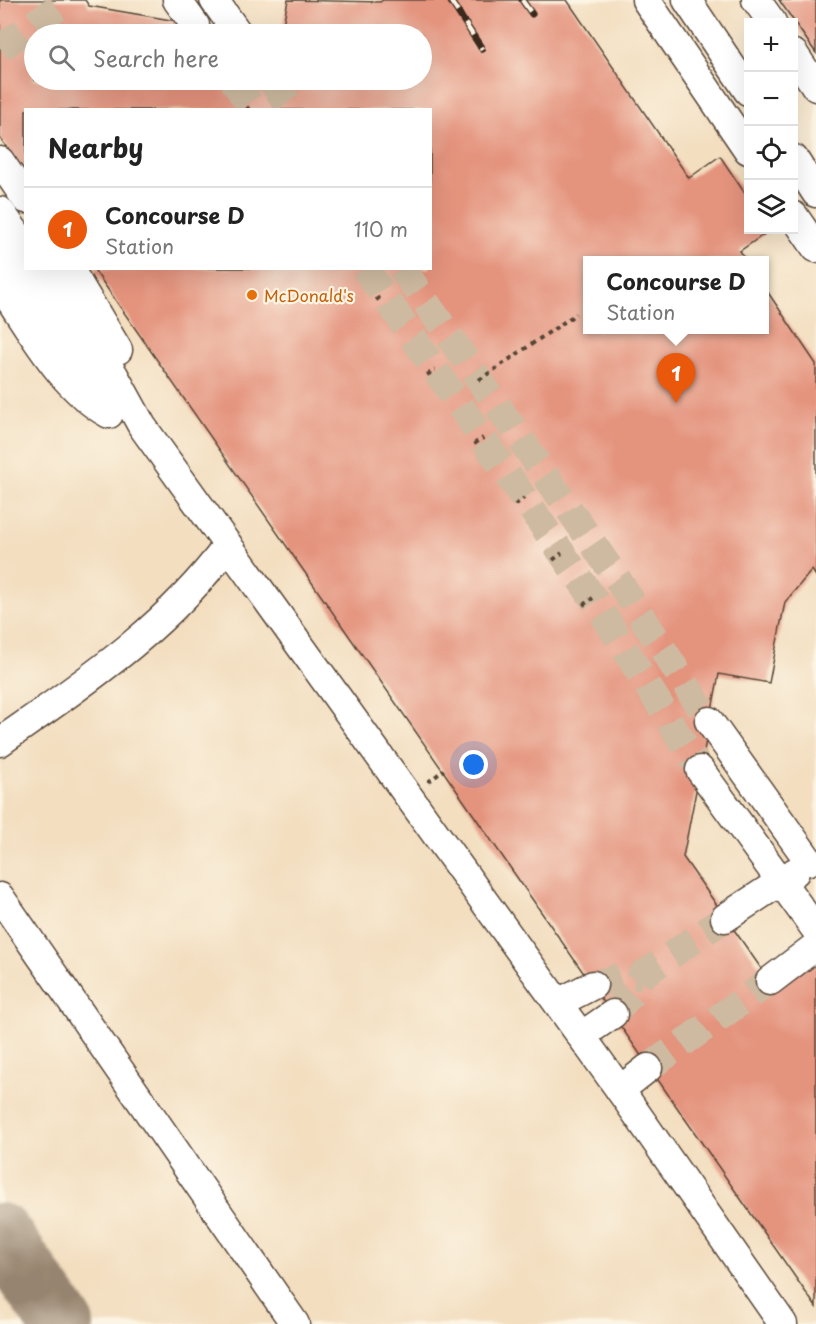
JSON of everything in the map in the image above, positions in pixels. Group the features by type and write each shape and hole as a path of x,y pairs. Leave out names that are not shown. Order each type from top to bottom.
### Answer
{"lane":[{"path":"177,0 194,24"},
{"path":"214,0 231,24"},
{"path":"646,0 744,144"},
{"path":"687,0 744,85"},
{"path":"756,0 769,18"},
{"path":"798,60 816,87"},
{"path":"0,161 24,197"},
{"path":"798,165 816,193"},
{"path":"0,211 24,245"},
{"path":"798,222 816,248"},
{"path":"0,247 99,386 142,426"},
{"path":"41,270 114,375 142,426 558,1003 783,1324"},
{"path":"70,270 113,340 124,363 142,426"},
{"path":"0,285 75,388 99,408 142,426"},
{"path":"0,742 146,636 199,582 228,545"},
{"path":"709,721 813,859 725,918"},
{"path":"700,770 816,930"},
{"path":"0,897 295,1324"},
{"path":"770,981 816,946"},
{"path":"558,1003 593,985"},
{"path":"581,1036 613,1014"},
{"path":"620,1090 648,1068"}],"path":[{"path":"248,108 252,105"},
{"path":"376,300 383,296"},
{"path":"479,380 576,314"},
{"path":"427,375 435,370"},
{"path":"474,444 483,438"},
{"path":"515,505 524,498"},
{"path":"553,560 562,553"},
{"path":"584,605 593,598"}],"building":[{"path":"0,0 85,0 89,6 194,24 24,24 24,90 432,90 432,24 283,24 288,0 380,2 383,0 567,0 689,178 720,156 744,192 744,234 764,234 740,251 743,256 583,256 583,334 769,334 769,294 816,364 816,576 812,570 785,602 769,683 719,674 683,857 770,981 816,962 816,1307 94,270 432,270 432,108 24,108 24,171 0,138"},
{"path":"779,0 816,0 816,53 798,27 798,18 792,18"}],"taxiway":[{"path":"0,1235 62,1324"}],"tunnel":[{"path":"34,24 68,0"},
{"path":"0,48 24,31"},
{"path":"240,90 253,108"},
{"path":"278,90 291,108"},
{"path":"366,270 593,598 700,770"},
{"path":"403,270 620,583 709,721"},
{"path":"613,1014 633,992 641,976 725,918"},
{"path":"593,985 622,976 641,976"},
{"path":"648,1068 770,981"}],"railway":[{"path":"450,0 482,49"},
{"path":"522,0 532,14"}],"place":[{"name":"McDonald's","path":"252,295"},
{"name":"Concourse D","path":"676,403"}]}
